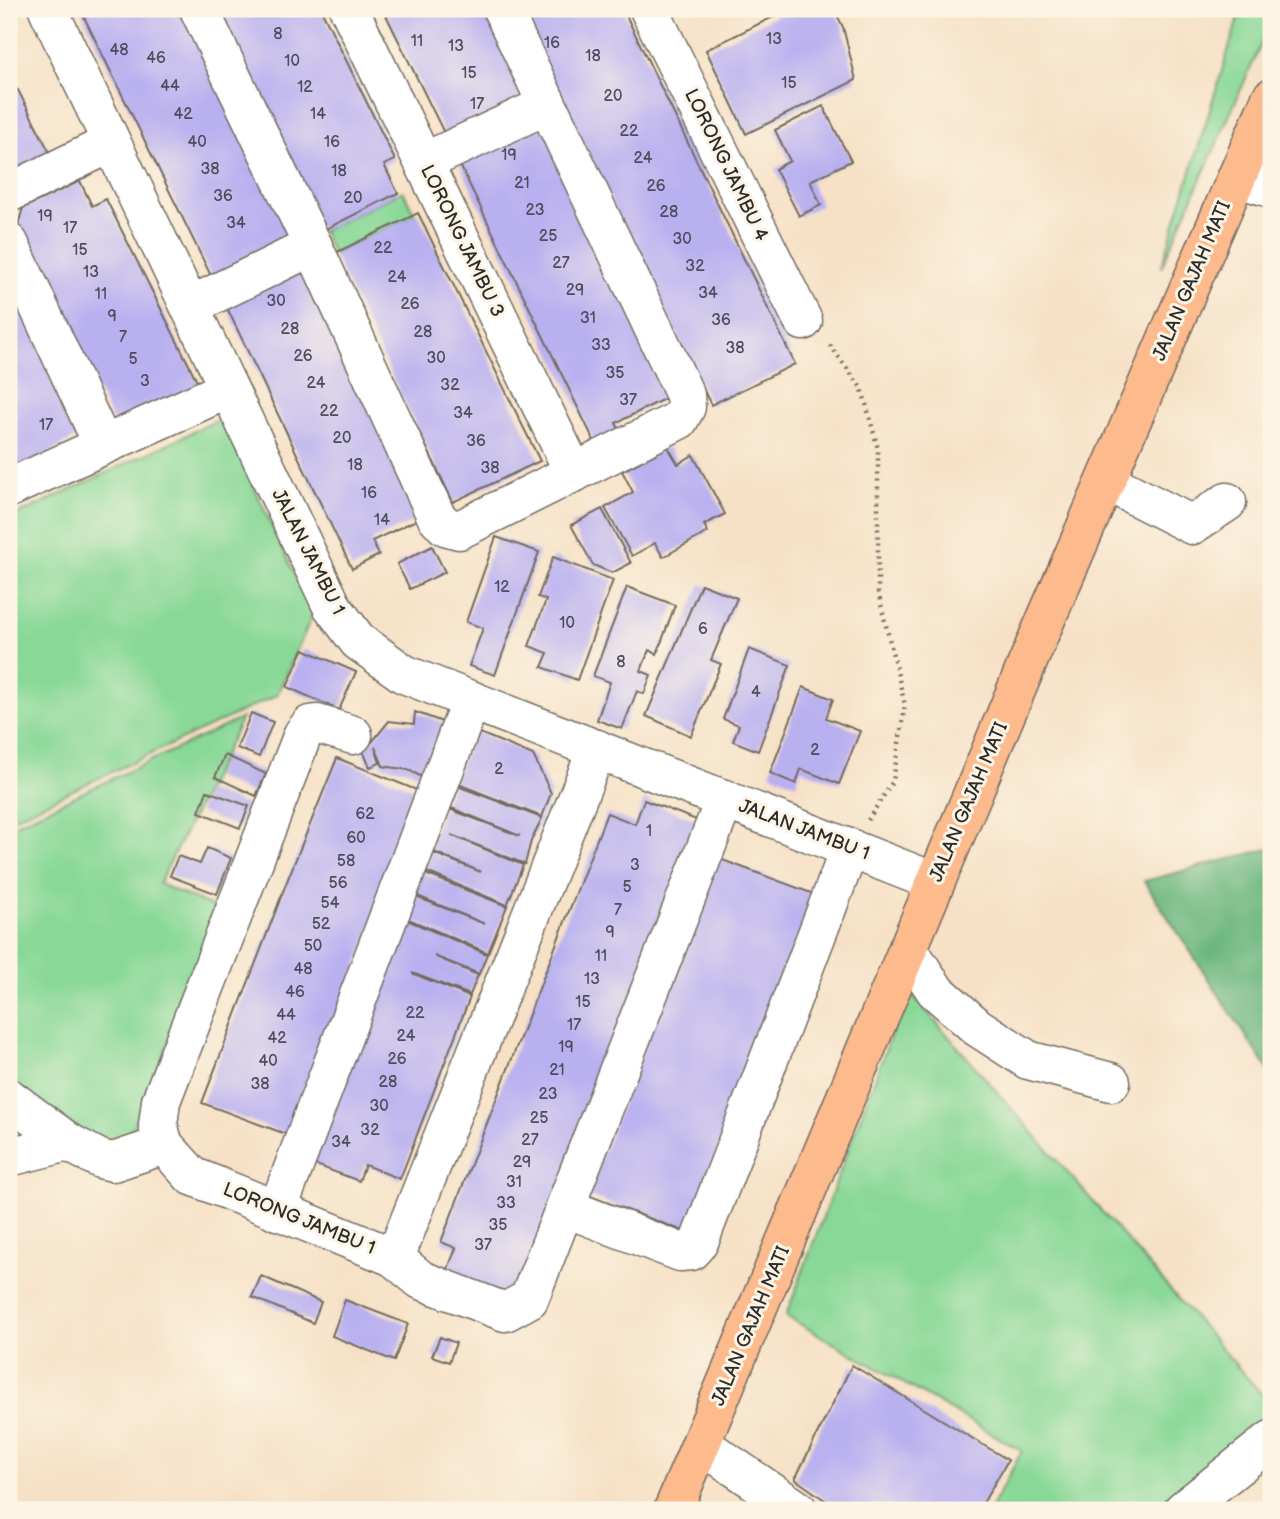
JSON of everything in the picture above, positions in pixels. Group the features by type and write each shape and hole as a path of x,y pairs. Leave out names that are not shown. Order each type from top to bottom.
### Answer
{"main road":[{"name":"JALAN GAJAH MATI","path":"673,1510 1106,481 1254,183 1271,97"}],"street":[{"name":"JALAN JAMBU 1","path":"48,9 331,606 358,641 404,674 935,882"},
{"path":"199,9 313,246 436,516 445,526 459,530 679,420 686,407 685,395 502,9"},
{"name":"LORONG JAMBU 3","path":"349,9 574,472"},
{"name":"LORONG JAMBU 4","path":"649,9 803,321"},
{"path":"424,162 547,105"},
{"path":"9,193 111,143"},
{"path":"9,243 103,445"},
{"path":"190,306 313,246"},
{"path":"9,488 228,388"},
{"path":"1106,481 1192,525 1227,502"},
{"path":"277,1211 471,700"},
{"path":"9,1098 68,1142 113,1162 163,1145 158,1125 161,1101 303,734 310,725 317,724 353,735"},
{"name":"LORONG JAMBU 1","path":"163,1145 192,1176 393,1256 398,1250 597,749"},
{"path":"393,1256 421,1280 505,1312 529,1299 725,799"},
{"path":"566,1208 680,1252 691,1251 699,1242 850,848"},
{"path":"908,949 935,990 987,1034 1028,1060 1111,1082"},
{"path":"9,1157 68,1142"},
{"path":"1182,1510 1271,1440"},
{"path":"702,1445 798,1510"}],"path":[{"path":"803,321 834,348 862,389 878,449 878,592 905,705 893,781 850,848"}],"green space":[{"path":"1241,9 1271,9 1271,22 1161,268"},
{"path":"403,191 415,215 333,254 322,231"},
{"path":"222,418 313,614 277,695 9,820 9,519"},
{"path":"242,718 159,884 223,911 121,1156 9,1084 9,827"},
{"path":"1271,848 1271,1074 1144,881"},
{"path":"908,990 1271,1405 1271,1426 1155,1510 990,1510 1022,1451 786,1316"}],"building":[{"path":"185,9 290,229 285,247 214,282 81,11"},
{"path":"211,9 321,9 395,160 384,165 398,193 322,231"},
{"path":"383,9 491,9 525,78 522,100 446,137"},
{"path":"518,9 623,9 795,364 711,405"},
{"path":"789,9 834,9 843,27 856,80 746,134 706,50"},
{"path":"18,90 56,165 9,189 9,95"},
{"path":"823,106 851,161 810,181 821,205 799,216 775,169 790,161 775,130"},
{"path":"531,127 550,131 678,392 616,423 622,435 597,447 458,161"},
{"path":"80,181 92,206 106,199 203,393 114,424 18,225 23,208"},
{"path":"418,213 540,461 453,502 333,254"},
{"path":"9,270 89,430 9,475"},
{"path":"298,273 317,276 433,512 372,541 379,555 352,569 227,308"},
{"path":"668,447 678,464 693,455 725,514 704,525 708,532 663,557 655,543 632,556 605,508 633,492 622,471"},
{"path":"602,509 631,563 612,573 593,565 571,525"},
{"path":"496,537 539,552 495,675 469,666 483,628 466,622"},
{"path":"432,546 445,572 410,589 397,564"},
{"path":"553,557 613,580 577,680 542,667 548,653 529,646 546,600 538,597"},
{"path":"701,584 737,598 711,660 721,664 691,736 646,716"},
{"path":"627,587 675,605 657,654 649,650 641,671 651,675 644,694 637,691 622,729 597,720 610,682 593,676"},
{"path":"303,649 356,672 339,710 287,687"},
{"path":"749,649 790,665 758,751 733,741 739,725 723,719"},
{"path":"803,687 833,699 826,718 860,731 839,784 801,769 796,784 770,773"},
{"path":"415,712 445,723 431,782 409,770 383,766 375,747 380,763 370,767 358,740 369,735 372,742 389,721 414,724"},
{"path":"251,713 273,722 259,757 237,748"},
{"path":"475,731 533,755 551,793 542,817 453,782"},
{"path":"225,755 266,774 256,796 215,777"},
{"path":"337,758 424,793 291,1136 202,1103"},
{"path":"452,784 542,818 531,841 525,864 451,835 523,865 507,905 419,869 426,850 481,872 427,849 444,807 520,836 444,805"},
{"path":"207,791 249,806 240,828 199,812"},
{"path":"644,800 702,822 528,1276 504,1296 446,1274 456,1248 441,1242 607,813 635,824"},
{"path":"207,848 231,858 217,894 170,876 178,856 200,864"},
{"path":"717,858 814,894 686,1232 587,1195"},
{"path":"418,871 507,906 488,953 401,916 409,894 485,924 410,893"},
{"path":"400,917 487,954 479,974 434,956 478,975 470,995 412,973 470,997 400,1179 365,1165 359,1181 308,1162"},
{"path":"261,1276 321,1302 313,1323 252,1297"},
{"path":"345,1300 408,1324 394,1361 332,1336"},
{"path":"440,1337 456,1343 449,1362 432,1356"},
{"path":"852,1365 1008,1460 979,1510 839,1510 795,1479"}]}
